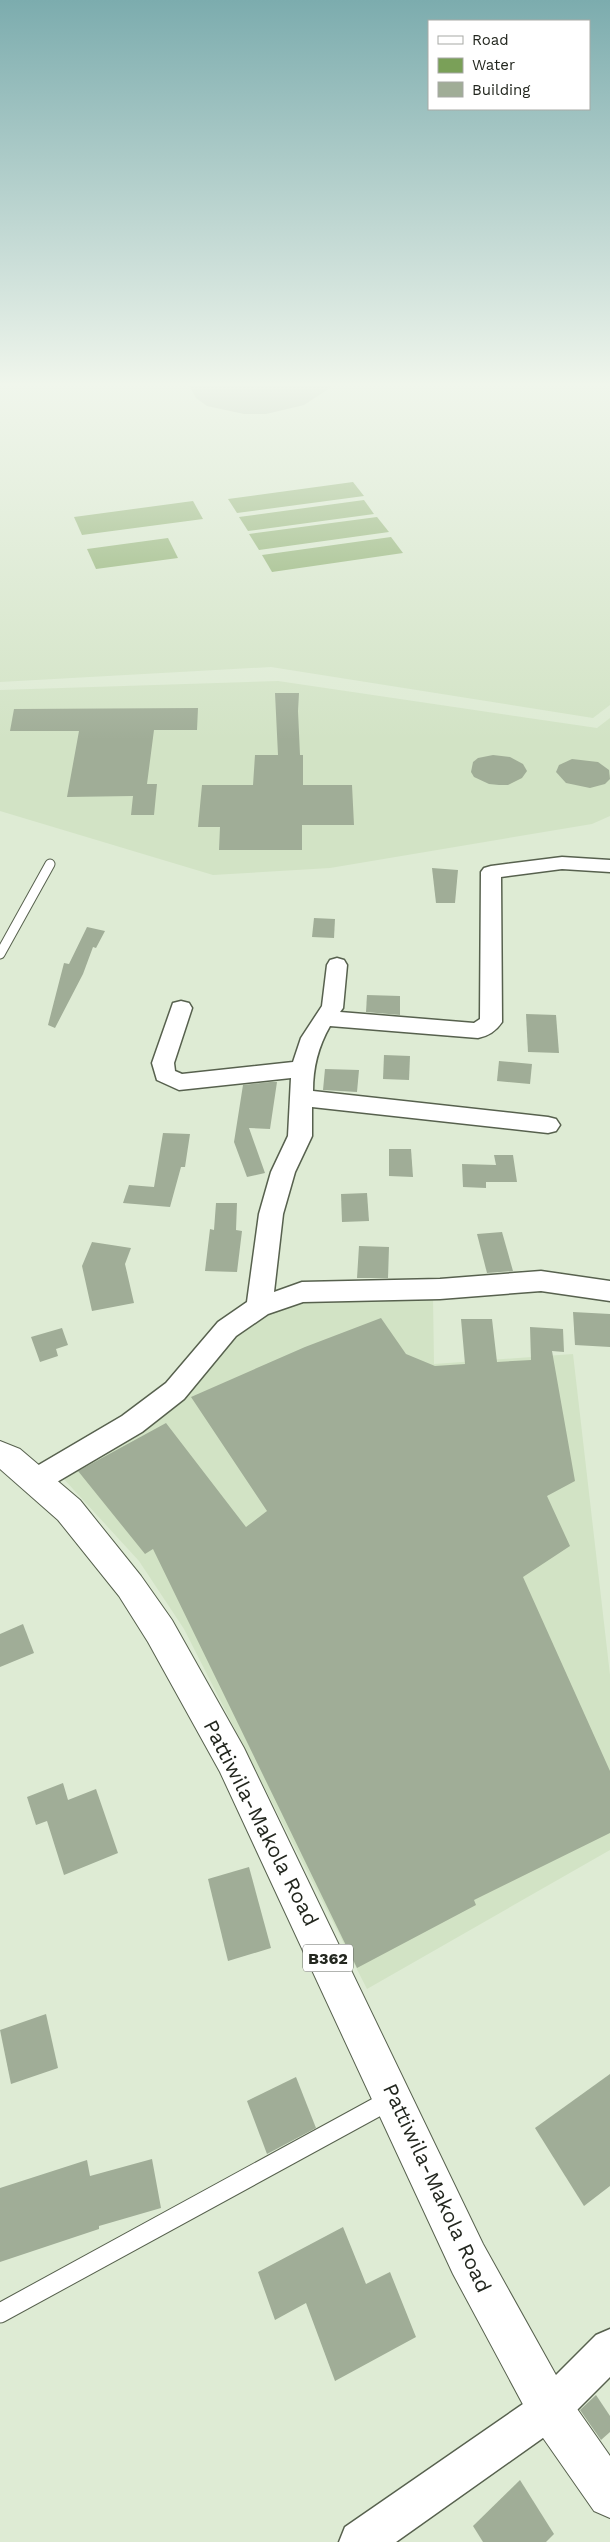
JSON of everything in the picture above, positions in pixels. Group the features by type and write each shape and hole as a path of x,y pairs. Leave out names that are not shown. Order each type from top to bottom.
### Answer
{"main road":[{"name":"Pattiwila-Makola Road","path":"11,1464 69,1510 130,1586 160,1631 232,1760 394,2098 468,2258 550,2409 610,2495"}],"street":[{"path":"323,1018 478,1030 491,1022 491,872 562,863 610,866"},
{"path":"259,1307 271,1214 283,1172 300,1136 302,1069 312,1038 323,1018 332,1008 337,966"},
{"path":"181,1008 163,1063 165,1075 180,1082 302,1069"},
{"path":"302,1098 548,1125"},
{"path":"11,1464 140,1419 175,1391 227,1329 259,1307 302,1292 440,1289 541,1281 610,1291"},
{"path":"360,2542 550,2409 610,2349"}],"lane":[{"path":"0,954 50,864"},
{"path":"0,2313 394,2098"}],"shaded area":[{"path":"0,503 610,503 610,705 593,718 271,667 0,682"},
{"path":"278,681 597,728 610,718 610,816 592,824 330,868 213,875 0,811 0,690"},
{"path":"433,1297 434,1364 573,1354 610,1675 610,1850 367,1989 184,1629 139,1561 62,1477 248,1320 276,1303"}],"water":[{"path":"181,503 194,503 203,519 82,535 74,517"},
{"path":"230,503 314,503 237,513"},
{"path":"345,503 366,503 374,514 248,531 239,517"},
{"path":"377,517 389,532 259,550 249,534"},
{"path":"391,537 403,553 272,572 262,555"},
{"path":"168,538 178,558 96,569 87,549"}],"building":[{"path":"275,693 299,693 298,711 300,755 303,755 303,785 352,785 354,825 302,825 302,850 219,850 220,827 198,827 202,785 253,785 255,755 278,755"},
{"path":"198,708 197,730 154,730 147,784 157,784 154,815 131,815 133,796 67,797 79,731 10,731 14,709"},
{"path":"493,755 510,757 523,764 527,771 522,778 508,785 489,784 474,777 471,772 473,762 478,758"},
{"path":"572,759 598,762 609,770 610,779 605,784 590,788 566,783 556,772 559,765"},
{"path":"432,868 458,870 455,903 436,903"},
{"path":"314,918 335,919 334,938 312,937"},
{"path":"87,927 105,931 96,948 93,947 83,974 55,1028 48,1025 64,963 69,964"},
{"path":"367,995 400,996 400,1015 366,1012"},
{"path":"526,1014 556,1015 559,1053 528,1052"},
{"path":"384,1055 410,1056 409,1080 383,1079"},
{"path":"499,1061 532,1064 530,1084 497,1081"},
{"path":"325,1069 359,1070 357,1092 323,1090"},
{"path":"277,1082 270,1129 249,1128 265,1173 247,1177 234,1142 243,1085"},
{"path":"163,1133 190,1134 185,1167 181,1167 170,1207 123,1203 129,1185 154,1187"},
{"path":"389,1149 411,1149 413,1177 389,1176"},
{"path":"494,1155 513,1155 517,1182 486,1182 486,1188 463,1187 462,1164 496,1165"},
{"path":"367,1193 369,1221 342,1222 341,1194"},
{"path":"216,1203 237,1203 236,1230 242,1231 237,1272 205,1271 210,1229 214,1230"},
{"path":"502,1232 513,1271 487,1273 477,1234"},
{"path":"92,1242 131,1248 125,1264 134,1303 92,1311 82,1266"},
{"path":"359,1246 389,1247 388,1278 357,1278"},
{"path":"573,1312 610,1314 610,1347 575,1345"},
{"path":"381,1318 406,1354 435,1366 465,1364 461,1319 492,1319 497,1362 531,1360 530,1327 563,1329 564,1352 552,1351 575,1481 547,1496 570,1546 523,1577 610,1771 610,1833 474,1900 476,1905 357,1968 153,1549 145,1554 78,1471 166,1423 246,1527 267,1511 191,1397 305,1347"},
{"path":"62,1328 68,1345 56,1349 58,1356 40,1362 31,1337"},
{"path":"23,1624 34,1653 0,1667 0,1634"},
{"path":"63,1783 68,1800 96,1789 118,1853 64,1875 47,1821 36,1825 27,1797"},
{"path":"249,1867 271,1948 228,1961 208,1879"},
{"path":"46,2014 58,2068 11,2084 0,2030"},
{"path":"610,2074 610,2186 584,2206 535,2128"},
{"path":"296,2077 316,2128 267,2154 247,2101"},
{"path":"152,2159 161,2208 99,2226 99,2229 0,2262 0,2188 87,2160 90,2176"},
{"path":"343,2227 366,2284 390,2272 416,2337 335,2381 306,2303 275,2320 258,2272"},
{"path":"596,2395 610,2416 610,2432 601,2440 580,2410"},
{"path":"520,2480 554,2534 546,2542 483,2542 473,2526"}]}
